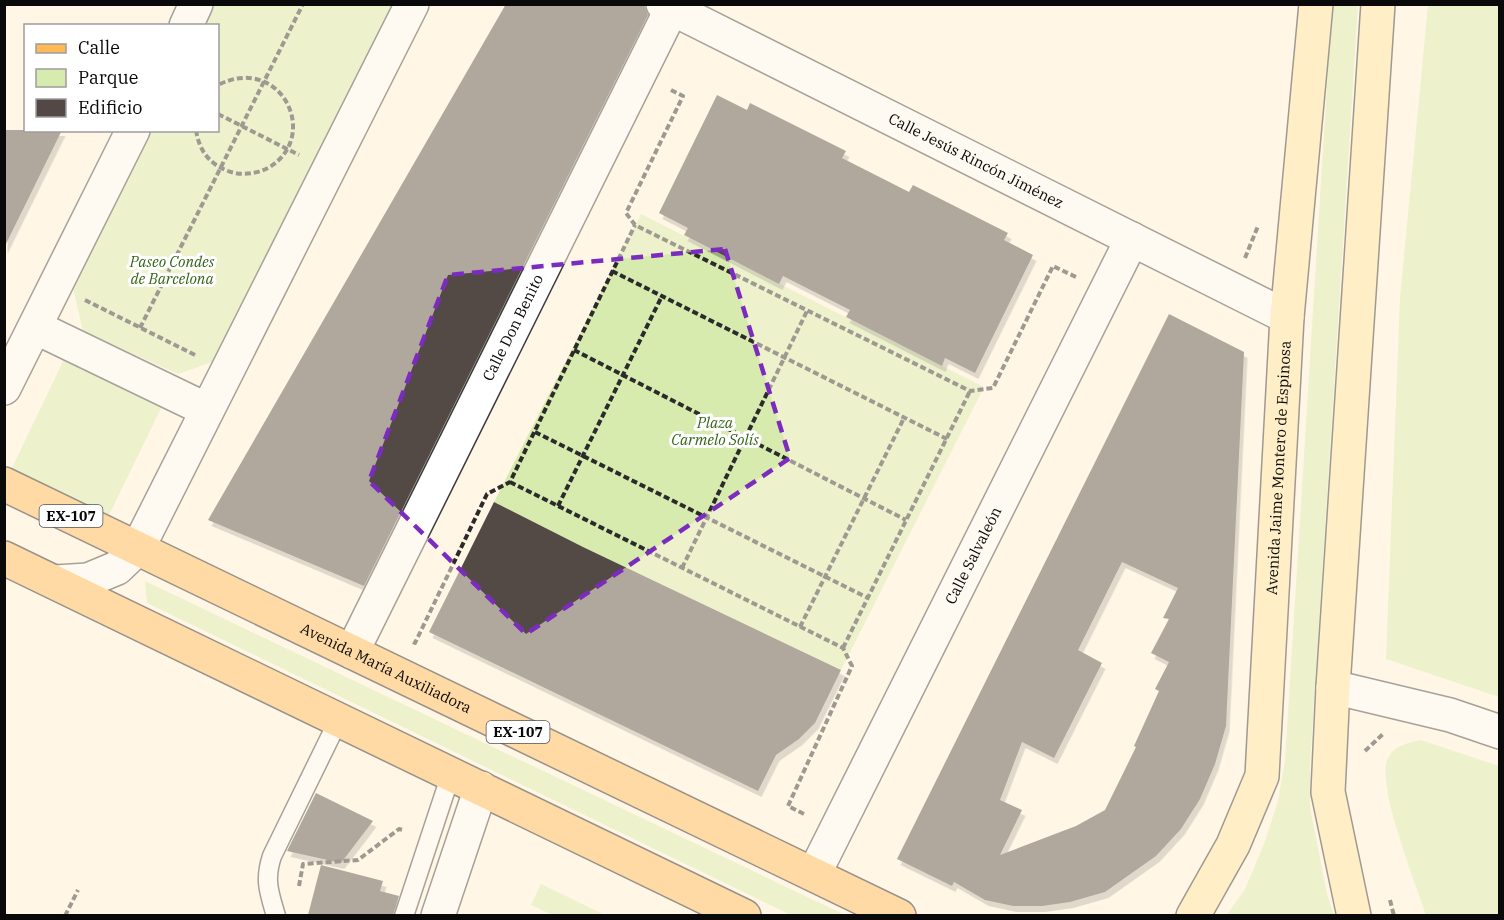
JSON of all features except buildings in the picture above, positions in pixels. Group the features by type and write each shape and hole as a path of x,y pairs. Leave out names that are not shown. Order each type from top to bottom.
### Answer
{"main road":[{"name":"Avenida Jaime Montero de Espinosa","path":"1192,915 1233,845 1262,776 1287,317 1316,4"},
{"path":"1354,915 1328,792 1378,4"},
{"name":"Avenida María Auxiliadora","path":"4,484 899,915"},
{"path":"4,558 744,915"}],"street":[{"path":"187,24 196,4"},
{"path":"55,582 88,580 117,568 138,548 412,4"},
{"name":"Calle Jesús Rincón Jiménez","path":"670,6 1287,317"},
{"name":"Calle Don Benito","path":"352,652 641,74 670,6"},
{"path":"4,388 132,132"},
{"name":"Calle Salvaleón","path":"814,874 1132,239"},
{"path":"35,327 207,410"},
{"path":"1333,687 1450,715 1500,732"},
{"path":"438,915 481,788"}],"lane":[{"path":"276,915 267,882 272,856 339,719"},
{"path":"404,915 451,774"}],"path":[{"path":"140,328 303,4"},
{"path":"641,74 683,96 626,213 635,225 970,391 993,388 1053,266 1106,291"},
{"path":"197,132 203,152 220,168 231,173 252,174 272,165 287,149 293,127 288,105 282,95 265,81 252,77 239,77 219,85"},
{"path":"219,114 329,170"},
{"path":"368,620 415,643 487,494 510,482 635,225"},
{"path":"612,271 946,439"},
{"path":"56,286 227,371"},
{"path":"558,506 662,296"},
{"path":"682,568 807,311"},
{"path":"574,350 906,520"},
{"path":"843,648 970,391"},
{"path":"800,627 904,418"},
{"path":"534,432 868,598"},
{"path":"510,482 843,648 852,666 788,806 836,831"},
{"path":"298,892 303,864 358,860 399,829 430,837"},
{"path":"65,915 78,890"}],"highlighted area":[{"path":"725,249 790,458 526,634 369,481 448,275"}],"green space":[{"name":"Paseo Condes de Barcelona","path":"209,5 401,5 224,358 178,374 83,331 71,280 145,132 219,132 219,24 200,24"},
{"path":"1332,5 1358,5 1310,764 1310,807 1327,894 1334,915 1226,916 1245,889 1264,844 1278,801 1285,761"},
{"path":"1428,5 1499,5 1499,697 1386,659 1400,298"},
{"name":"Plaza Carmelo Solís","path":"641,214 984,387 841,670 494,502"},
{"path":"66,355 164,402 109,515 12,468"},
{"path":"145,581 845,915 791,915 147,603"},
{"path":"1421,740 1499,766 1499,915 1426,915 1391,809 1386,768 1389,756 1396,749"},
{"path":"541,884 605,915 553,915 531,905"}]}
